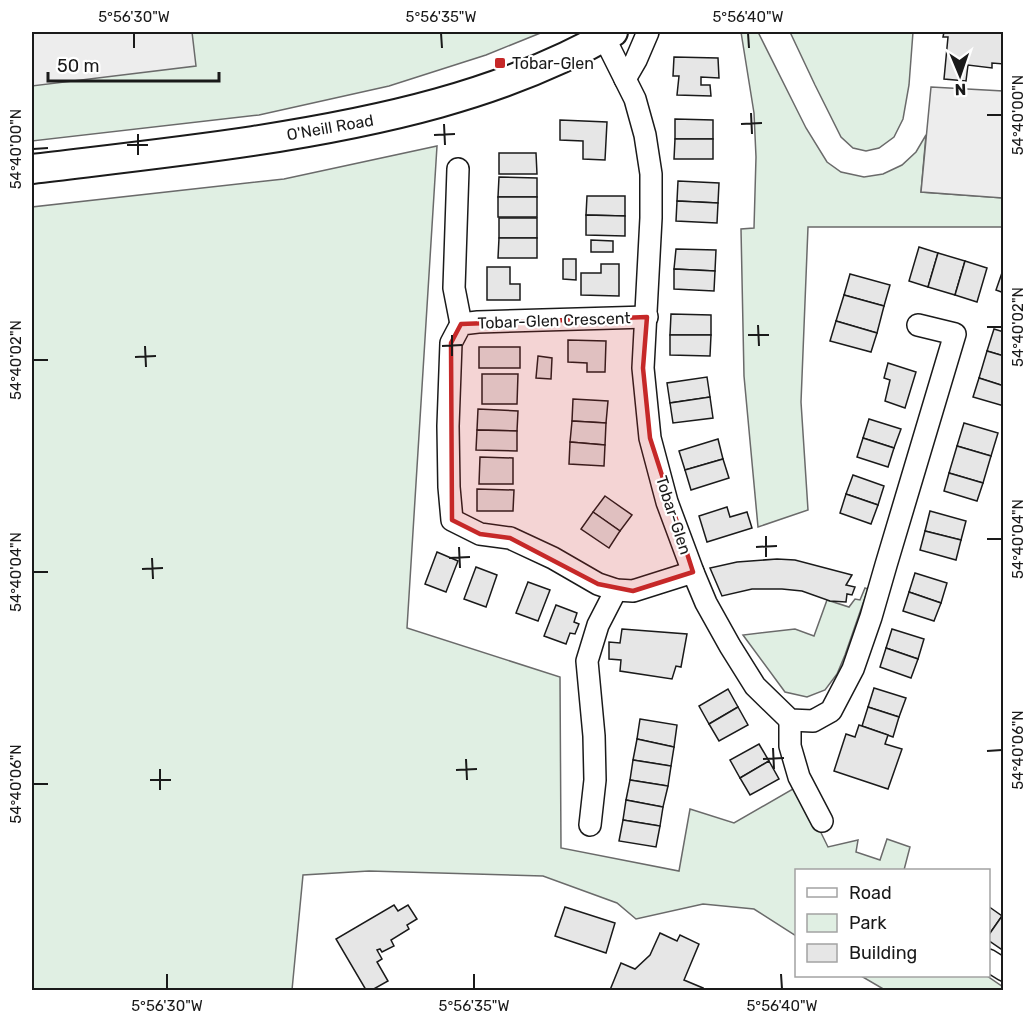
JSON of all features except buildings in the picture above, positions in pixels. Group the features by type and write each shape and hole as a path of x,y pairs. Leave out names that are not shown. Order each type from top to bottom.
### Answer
{"main road":[{"name":"O'Neill Road","path":"32,169 186,151 380,118 501,84 533,72 609,34"}],"street":[{"path":"625,79 648,32"},
{"name":"Tobar-Glen","path":"609,34 645,135 651,174 651,218 643,368 650,438 667,501 706,603 754,686 790,720"},
{"name":"Tobar-Glen Crescent","path":"458,169 454,288 461,324 451,344 448,426 452,520 480,534 510,538 553,558 598,584 616,590 633,591 693,572"},
{"name":"Tobar-Glen Crescent","path":"461,324 646,317"},
{"path":"822,821 799,777 790,746 790,720 813,721 831,711 853,669 872,617 955,333 918,324"},
{"path":"590,825 595,780 594,736 587,661 598,625 616,590"},
{"path":"990,961 1004,970"}],"highlighted area":[{"path":"647,317 643,368 650,438 693,572 633,591 598,584 510,538 480,534 452,520 451,343 461,324"}],"green space":[{"path":"32,32 543,32 486,55 389,86 259,115 32,141"},
{"path":"741,32 758,32 806,128 827,162 841,172 864,177 883,174 902,165 916,152 926,135 921,192 1004,198 1003,227 808,227 801,402 808,510 758,527 744,376 741,229 754,228 756,157 754,113"},
{"path":"790,32 913,32 909,85 903,119 894,137 879,148 866,151 853,148 841,137"},
{"path":"437,146 407,628 560,677 561,848 679,871 690,809 734,823 798,786 828,847 858,840 856,852 880,860 887,839 910,847 904,869 795,869 795,935 754,909 703,904 636,919 617,903 543,876 369,871 303,875 292,990 32,990 32,207 284,179"},
{"path":"865,588 868,589 845,655 837,674 825,690 807,697 785,692 743,635 795,629 814,636 827,600 849,607 855,599 860,600"},
{"path":"863,977 988,977 1003,987 1003,990 885,990"}],"shaded area":[{"path":"32,32 192,32 196,66 32,86"},
{"path":"931,87 1003,91 1003,198 921,192"}],"place":[{"name":"Tobar-Glen","path":"500,63"}]}
